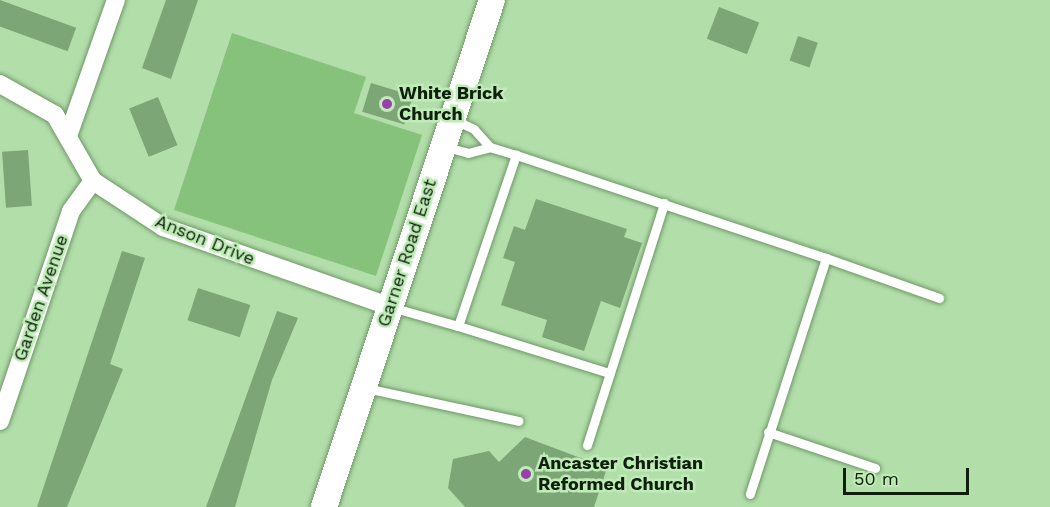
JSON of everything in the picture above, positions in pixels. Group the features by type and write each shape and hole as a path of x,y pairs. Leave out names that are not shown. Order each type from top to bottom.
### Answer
{"main road":[{"name":"Garner Road East","path":"324,507 451,118 492,0"}],"street":[{"path":"68,136 116,0"},
{"name":"Anson Drive","path":"0,84 55,115 93,181 163,227 389,306"},
{"name":"Garden Avenue","path":"0,421 71,211 93,181"}],"lane":[{"path":"451,118 474,129 490,147 664,203 939,298"},
{"path":"442,146 468,153 490,147"},
{"path":"458,326 516,155"},
{"path":"587,445 664,203"},
{"path":"750,494 768,432 826,258"},
{"path":"389,306 609,373"},
{"path":"364,388 518,421"},
{"path":"768,432 875,468"}],"green space":[{"path":"232,33 366,77 354,113 422,135 376,276 174,210"}],"building":[{"path":"0,0 76,28 68,51 0,27"},
{"path":"166,0 198,0 171,79 142,68"},
{"path":"719,7 759,22 747,54 707,39"},
{"path":"798,36 818,43 809,67 790,61"},
{"name":"White Brick Church","path":"371,83 413,96 404,125 362,112"},
{"path":"158,97 177,145 149,157 129,109"},
{"path":"28,150 32,206 6,208 2,152"},
{"path":"536,199 627,229 624,237 642,243 620,308 601,301 584,351 542,337 547,320 501,305 515,262 503,258 514,226 525,230"},
{"path":"122,251 145,258 110,364 123,369 67,507 37,507"},
{"path":"198,288 250,305 240,337 187,320"},
{"path":"277,311 298,318 272,380 235,507 206,507"},
{"name":"Ancaster Christian Reformed Church","path":"525,437 607,468 594,507 465,507 448,488 453,459 489,451 499,462"}],"place":[{"name":"White Brick Church","path":"387,104"},
{"name":"Ancaster Christian Reformed Church","path":"526,474"}]}
